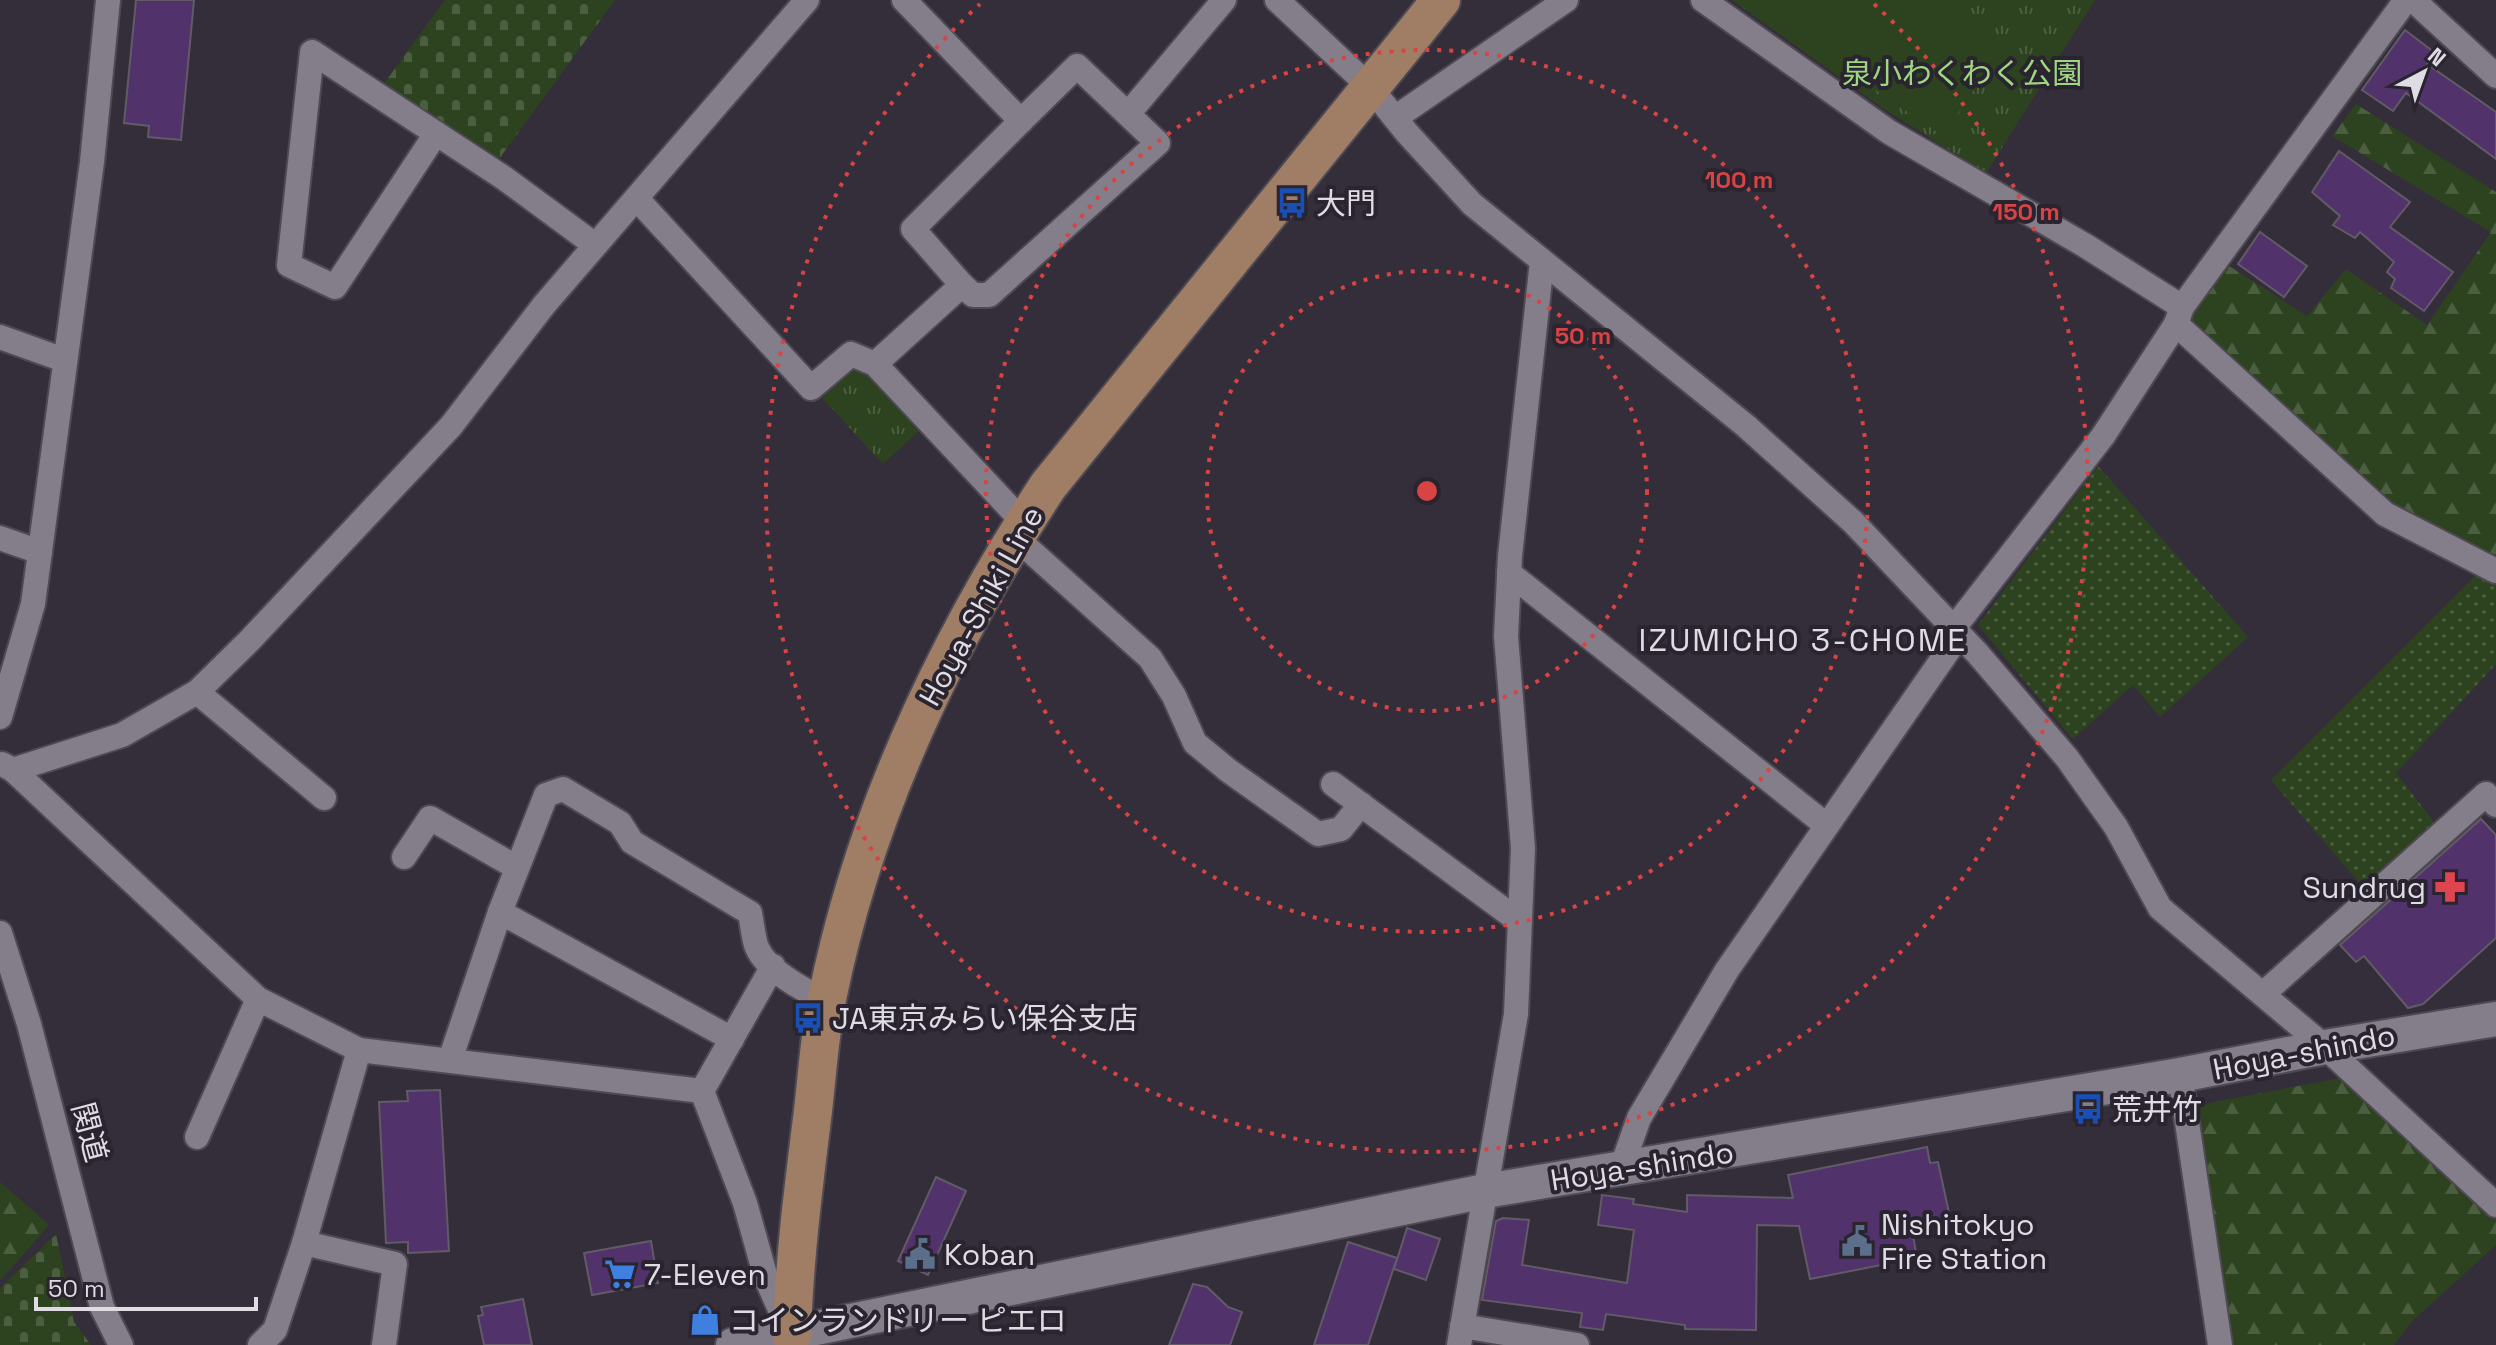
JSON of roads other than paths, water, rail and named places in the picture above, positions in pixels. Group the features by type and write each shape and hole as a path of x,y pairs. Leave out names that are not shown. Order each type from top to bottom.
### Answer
{"main road":[{"name":"Hoya-Shiki Line","path":"792,1335 794,1270 826,1000 878,819 906,747 957,639 1019,530 1058,474 1441,0"},
{"name":"Hoya-shindo","path":"733,1345 1485,1191 2496,1019"}],"street":[{"path":"0,717 33,604 92,162 108,0"},
{"path":"6,766 122,735 197,692 250,640 451,426 544,305 807,0"},
{"path":"904,0 1021,121"},
{"path":"1128,114 1224,0"},
{"path":"1277,0 1370,87 1472,204 1758,437 1853,522 1957,632 2067,758 2116,827 2160,908 2325,1047 2496,1205"},
{"path":"1395,118 1566,0"},
{"path":"1703,0 1889,132 2086,246 2179,316 2385,514 2496,571"},
{"path":"1621,1169 1639,1118 1727,970 1957,632 2103,436 2179,316 2406,0"},
{"path":"2413,0 2496,76"},
{"path":"435,135 335,287 289,265 312,52 504,178 595,245"},
{"path":"1077,66 1158,143 989,295 973,295 913,229 1021,121 1077,66"},
{"path":"637,199 811,388 851,354 875,364 1019,530 1150,658 1174,696 1195,743 1318,834 1341,829 1361,804"},
{"path":"1542,261 1509,573 1506,636 1523,848 1516,1014 1460,1336 1577,1345"},
{"path":"875,364 962,285"},
{"path":"0,337 64,360"},
{"path":"0,538 40,552"},
{"path":"1509,573 1826,825"},
{"path":"197,692 324,798"},
{"path":"6,766 258,999 359,1050 702,1091"},
{"path":"1333,784 1519,921"},
{"path":"450,1060 516,867 546,795 563,789 620,823 632,842 750,913 757,948 801,989 826,1000"},
{"path":"2263,994 2486,794 2496,805"},
{"path":"404,857 430,818 516,867"},
{"path":"500,912 732,1039"},
{"name":"関道","path":"0,933 29,1024 102,1307 121,1345"},
{"path":"702,1091 773,966"},
{"path":"197,1137 258,999"},
{"path":"260,1345 275,1330 304,1243 359,1050"},
{"path":"2180,1075 2220,1345"},
{"path":"702,1091 745,1203 766,1278 792,1335"},
{"path":"304,1243 395,1264 384,1345"}],"place":[{"name":"大門","path":"1292,203"},
{"name":"Sundrug","path":"2450,887"},
{"name":"JA東京みらい保谷支店","path":"808,1018"},
{"name":"荒井竹","path":"2088,1109"},
{"name":"Nishitokyo Fire Station","path":"1857,1241"},
{"name":"Koban","path":"920,1254"},
{"name":"7-Eleven","path":"620,1274"},
{"name":"コインランドリー ピエロ","path":"705,1320"}],"district":[{"name":"IZUMICHO 3-CHOME","path":"1803,640"}],"park label":[{"name":"泉小わくわく公園","path":"1962,73"}]}
